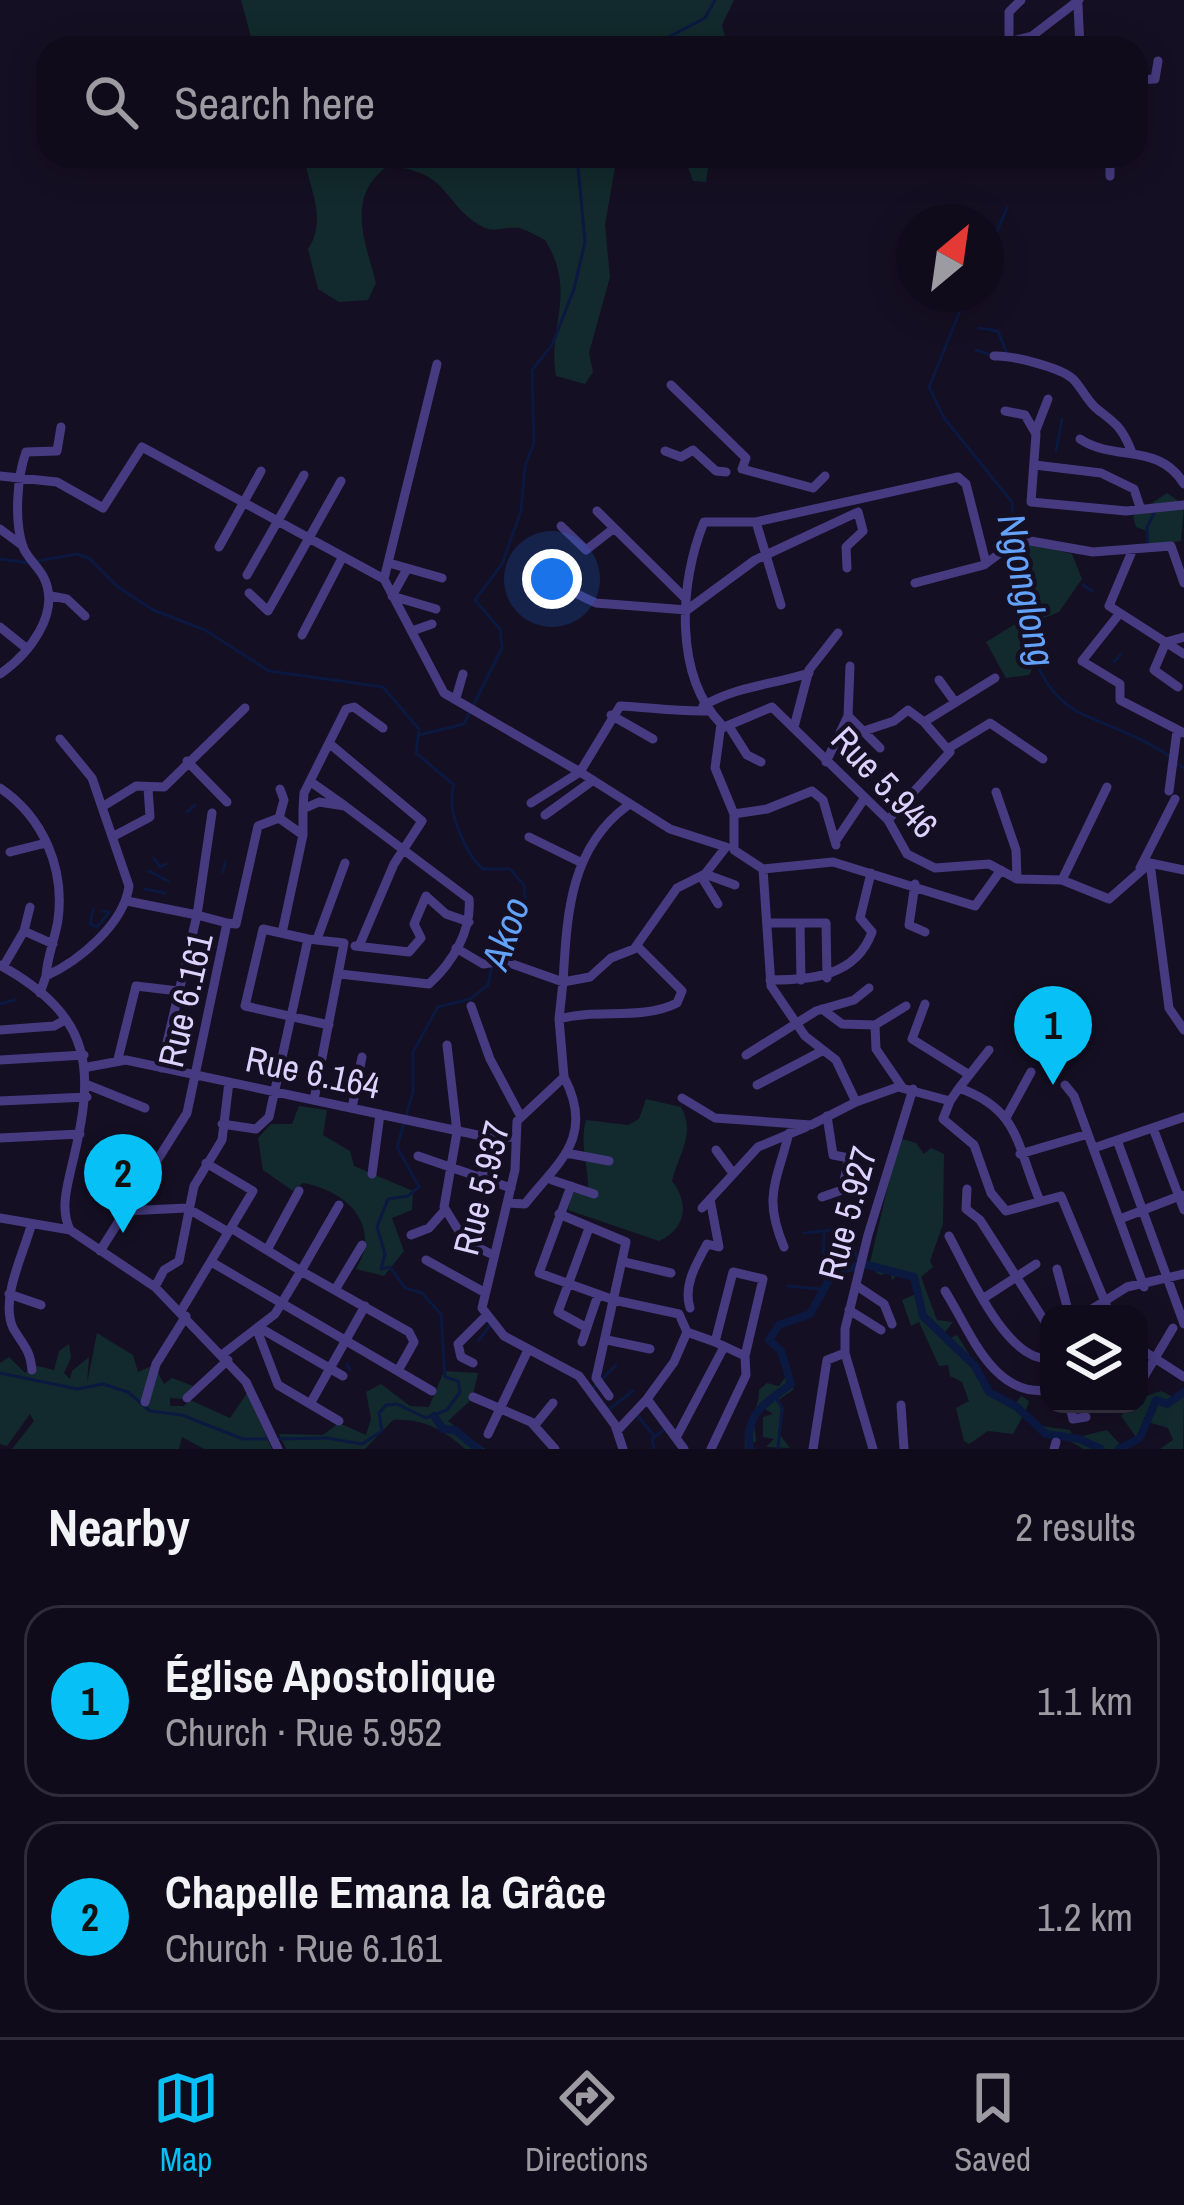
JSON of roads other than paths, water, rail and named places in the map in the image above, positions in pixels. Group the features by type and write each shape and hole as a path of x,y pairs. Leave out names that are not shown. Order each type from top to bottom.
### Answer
{"street":[{"path":"1009,36 1009,12 1021,0"},
{"path":"1032,36 1079,0"},
{"path":"1079,0 1080,36"},
{"path":"1148,79 1155,79 1158,61"},
{"path":"1109,168 1109,176"},
{"path":"994,356 1015,355 1028,365 1070,376 1094,407 1119,420 1131,450"},
{"path":"384,579 437,364"},
{"path":"1032,377 1048,367"},
{"path":"671,385 746,458 742,469 813,488 825,476"},
{"path":"1048,399 1036,430 1034,503 1126,511 1184,505"},
{"path":"1005,411 1025,415 1036,430"},
{"path":"23,546 27,528 20,478 26,452 57,451 62,427"},
{"path":"1080,440 1097,450 1131,450 1169,465 1184,484"},
{"path":"0,476 57,482 103,508 142,447 341,560 384,579 438,685 456,698 670,830 726,847 703,875 677,887 637,946 611,958 590,977 563,982 504,961 484,964 456,948"},
{"path":"665,452 681,457 693,451 716,471 726,472"},
{"path":"1034,465 1101,473 1134,489 1139,507"},
{"path":"219,547 261,471"},
{"path":"247,575 304,475"},
{"path":"761,762 747,754 705,709 689,658 686,604 704,522 756,522 858,504 962,478 986,563"},
{"path":"249,592 268,611 340,481"},
{"path":"548,566 577,594 596,603 686,604 858,504"},
{"path":"847,568 846,547 863,531 858,504"},
{"path":"597,511 686,604"},
{"path":"756,522 781,605"},
{"path":"561,526 586,550 613,530"},
{"path":"0,529 23,546 51,596 45,620 0,674"},
{"path":"915,584 986,563 1019,539 1082,551 1173,546 1184,584"},
{"path":"1133,549 1109,603 1184,654"},
{"path":"302,635 341,560"},
{"path":"389,563 442,578"},
{"path":"392,596 407,569"},
{"path":"51,596 68,599 85,616"},
{"path":"392,596 436,609"},
{"path":"1120,613 1082,661 1121,685 1120,700 1181,732 1172,795 1145,866 1168,1009 1184,1030"},
{"path":"412,631 432,624"},
{"path":"0,627 26,648"},
{"path":"794,727 808,673 838,633"},
{"path":"1166,642 1184,637"},
{"path":"1166,642 1154,670 1178,687"},
{"path":"826,762 848,716 850,666"},
{"path":"531,803 580,772 611,715 624,705 639,712 656,707 705,709 739,687 777,685 808,673"},
{"path":"456,698 463,674"},
{"path":"924,722 995,677"},
{"path":"939,680 955,702"},
{"name":"Rue 5.946","path":"726,728 769,706 888,820 902,850 935,868 965,863 1017,878 1062,880 1109,899 1145,866"},
{"path":"282,932 303,835 303,808 348,707 383,728"},
{"path":"102,807 136,787 164,787 245,708"},
{"path":"864,730 890,723 908,710 949,748"},
{"path":"611,715 653,739"},
{"path":"848,716 880,748"},
{"path":"888,820 949,748 990,723 1043,759"},
{"path":"726,728 716,775 734,814 734,850 763,869 833,862 975,906 1001,870"},
{"path":"46,976 71,965 127,901 129,886 92,778 60,740"},
{"path":"330,744 417,812 422,826 402,850 359,946"},
{"path":"188,761 227,802"},
{"path":"545,815 592,781"},
{"path":"311,782 467,896 469,922 446,968 426,986 340,974"},
{"path":"1062,880 1107,787"},
{"path":"0,788 32,815 46,843 59,898 40,993"},
{"path":"114,836 150,817 148,788"},
{"path":"280,789 284,800 279,818 303,835"},
{"path":"734,814 767,809 812,791 823,800 836,844"},
{"path":"997,792 1016,850 1017,878"},
{"path":"833,862 836,844 864,799"},
{"path":"303,808 319,802 345,806"},
{"path":"507,1203 525,1204 551,1180 566,1153 575,1123 564,1077 559,1018 566,916 580,862 627,806"},
{"path":"161,1068 197,915 212,813"},
{"name":"Rue 6.161","path":"100,1251 187,1113 258,826 279,818"},
{"path":"529,837 580,862"},
{"path":"10,852 46,843"},
{"path":"222,1124 258,1129 268,1117 312,939 345,863"},
{"path":"1145,866 1184,870"},
{"path":"763,869 770,980 797,1025 838,1063 856,1102"},
{"path":"770,980 827,978 866,946 872,934 860,918 871,873"},
{"path":"703,875 735,885"},
{"path":"703,875 718,904"},
{"path":"915,884 909,925 925,932"},
{"path":"127,901 312,939 409,952 421,938 414,924 427,896 446,914 469,922"},
{"path":"30,907 24,931 2,969 40,993 63,1021 88,1067 80,1134 65,1197 70,1230"},
{"path":"770,923 827,924 827,978"},
{"path":"800,923 801,980"},
{"path":"263,929 244,1006 329,1025"},
{"path":"24,931 53,944"},
{"path":"314,1100 344,944"},
{"path":"559,1018 600,1010 639,1013 677,1003 682,991 637,946"},
{"path":"118,1059 136,986 178,991"},
{"path":"746,1055 822,1009 854,1000 869,988"},
{"path":"912,1039 925,1004"},
{"path":"471,1006 490,1059 520,1117"},
{"path":"822,1009 842,1024 875,1025 906,1006"},
{"path":"895,1014 912,1039 968,1074"},
{"path":"0,1030 54,1026 63,1021"},
{"path":"875,1025 876,1049 907,1088"},
{"path":"411,1235 429,1228 445,1210 453,1168 457,1132 447,1045"},
{"path":"989,1050 968,1074 943,1119 977,1152 991,1193 1006,1211 1061,1196 1104,1305"},
{"path":"757,1085 822,1051"},
{"path":"0,1060 84,1055"},
{"path":"352,1108 362,1057"},
{"name":"Rue 6.164","path":"88,1067 118,1059 484,1138 514,1138"},
{"path":"1007,1116 1031,1072"},
{"name":"Rue 5.937","path":"485,1317 482,1291 511,1188 520,1117 564,1077"},
{"path":"154,1287 164,1270 179,1261 190,1208 206,1163 221,1142 229,1082"},
{"path":"1065,1085 1094,1148 1144,1287"},
{"path":"690,1308 685,1294 697,1262 706,1244 719,1247 706,1204 758,1147 856,1102 907,1088 950,1101"},
{"name":"Rue 5.927","path":"873,1449 844,1353 849,1310 867,1256 907,1088"},
{"path":"959,1088 994,1102 1007,1116 1040,1201"},
{"path":"0,1101 87,1091 145,1108"},
{"path":"682,1098 715,1118 811,1125"},
{"path":"372,1174 380,1114"},
{"path":"822,1197 843,1189 849,1158 833,1155 827,1117"},
{"path":"1094,1148 1184,1117"},
{"path":"1153,1128 1184,1210"},
{"path":"784,1247 771,1220 770,1200 789,1133"},
{"path":"0,1138 80,1134"},
{"path":"1020,1154 1088,1134"},
{"path":"483,1178 484,1138"},
{"path":"1117,1140 1179,1326 1148,1368"},
{"path":"716,1150 732,1172"},
{"path":"566,1153 608,1161"},
{"path":"418,1156 511,1188"},
{"path":"145,1402 157,1364 253,1191 206,1163"},
{"path":"551,1180 594,1193"},
{"path":"571,1186 538,1273 614,1300 679,1314 687,1332 745,1356"},
{"path":"968,1190 966,1209 980,1220 1040,1313"},
{"path":"267,1250 299,1191"},
{"path":"1120,1219 1181,1195"},
{"path":"133,1198 142,1208"},
{"path":"188,1398 284,1304 339,1204"},
{"path":"125,1211 190,1208 365,1306 414,1339 399,1369"},
{"path":"445,1210 465,1241 493,1256"},
{"path":"559,1214 626,1242 596,1378 609,1396"},
{"path":"0,1218 70,1230 154,1287 225,1357 259,1406 277,1447"},
{"path":"31,1226 9,1294 11,1323 29,1346 32,1370"},
{"path":"586,1328 558,1314 589,1228"},
{"path":"949,1236 1018,1351 1040,1356"},
{"path":"335,1290 362,1245"},
{"path":"426,1260 482,1291"},
{"path":"624,1262 670,1273"},
{"path":"213,1264 432,1391"},
{"path":"984,1298 1036,1264"},
{"path":"1057,1269 1067,1305"},
{"path":"1098,1305 1127,1287 1144,1287 1184,1274"},
{"path":"677,1436 720,1344 730,1276 763,1279 745,1356 746,1375 711,1449"},
{"path":"857,1286 884,1304 892,1324"},
{"path":"945,1291 994,1372 1028,1390 1040,1390"},
{"path":"9,1294 41,1305"},
{"path":"582,1342 598,1295"},
{"path":"310,1404 365,1306"},
{"path":"849,1310 880,1330"},
{"path":"473,1363 461,1357 458,1344 485,1317 528,1351 579,1376 617,1431 622,1449"},
{"path":"259,1329 343,1376"},
{"path":"259,1329 281,1388 339,1421"},
{"path":"617,1431 674,1362 687,1332"},
{"path":"607,1340 650,1349"},
{"path":"488,1434 528,1351"},
{"name":"Rue 5.927","path":"813,1449 827,1360 844,1353"},
{"path":"1148,1354 1184,1377"},
{"path":"259,1406 281,1388"},
{"path":"473,1397 535,1425 555,1449"},
{"path":"647,1399 684,1449"},
{"path":"535,1425 554,1403"},
{"path":"901,1405 904,1449"},
{"path":"1071,1413 1073,1419 1086,1417"}],"waterway":[{"path":"671,36 705,18 715,0"},
{"path":"419,735 464,724 502,648 500,629 475,600 502,564 521,511 525,466 534,443 532,370 552,345 574,289 585,242 578,168"},
{"name":"Ngonglong","path":"1004,215 1007,208"},
{"name":"Ngonglong","path":"960,312 929,387 944,418 1012,502 1015,539"},
{"path":"979,328 998,331 1007,354"},
{"path":"976,350 988,354"},
{"path":"1056,451 1062,419"},
{"path":"1148,545 1147,527 1156,509"},
{"name":"Ngonglong","path":"1016,549 1030,643 1049,685 1084,715 1169,756"},
{"name":"Akoo","path":"38,561 76,554 89,558 118,587 153,610 205,630 269,671 383,687 419,729 416,753 454,785 454,817 476,862 483,869 510,869 524,885 525,899 503,918 496,957"},
{"name":"Akoo","path":"0,559 29,563"},
{"path":"1083,585 1092,591"},
{"path":"1114,662 1121,654"},
{"name":"Ngonglong","path":"1174,763 1184,768"},
{"path":"187,812 195,805"},
{"path":"154,858 160,867 166,864"},
{"path":"223,872 225,862"},
{"path":"149,871 168,881"},
{"path":"145,889 165,893"},
{"path":"93,910 90,924 97,927 109,912 102,911"},
{"name":"Akoo","path":"277,1439 327,1438 362,1444 382,1431 379,1413 386,1405 397,1404 426,1418 447,1410 460,1392 458,1381 445,1377 441,1314 422,1293 405,1288 390,1267 381,1269 385,1254 377,1227 388,1199 408,1196 419,1187 397,1147 413,1092 413,1052 438,1007 470,999 488,985 492,966"},
{"path":"0,1004 14,1000"},
{"path":"804,1233 833,1230 851,1237 858,1261"},
{"path":"823,1267 824,1233"},
{"name":"Akoo","path":"750,1449 754,1418 765,1403 791,1384 781,1351 769,1340 779,1325 810,1314 833,1273 863,1264 914,1277 923,1316 975,1366 989,1392 1017,1407 1046,1434 1080,1439 1101,1449"},
{"path":"788,1286 820,1289"},
{"path":"479,1340 490,1325"},
{"path":"347,1364 350,1370"},
{"path":"593,1388 616,1365"},
{"path":"0,1373 77,1389 103,1384 128,1392 150,1411 182,1415 243,1439 267,1439"},
{"path":"608,1410 633,1391"},
{"name":"Akoo","path":"1119,1449 1140,1438 1156,1400 1167,1404 1184,1392"},
{"path":"774,1395 782,1408 778,1449"},
{"path":"637,1415 655,1437"},
{"name":"Akoo","path":"434,1416 443,1429 455,1430 478,1449"},
{"path":"654,1449 652,1439 665,1429"}],"place":[{"name":"Église Apostolique","path":"1053,1085"},
{"name":"Chapelle Emana la Grâce","path":"123,1233"}]}
